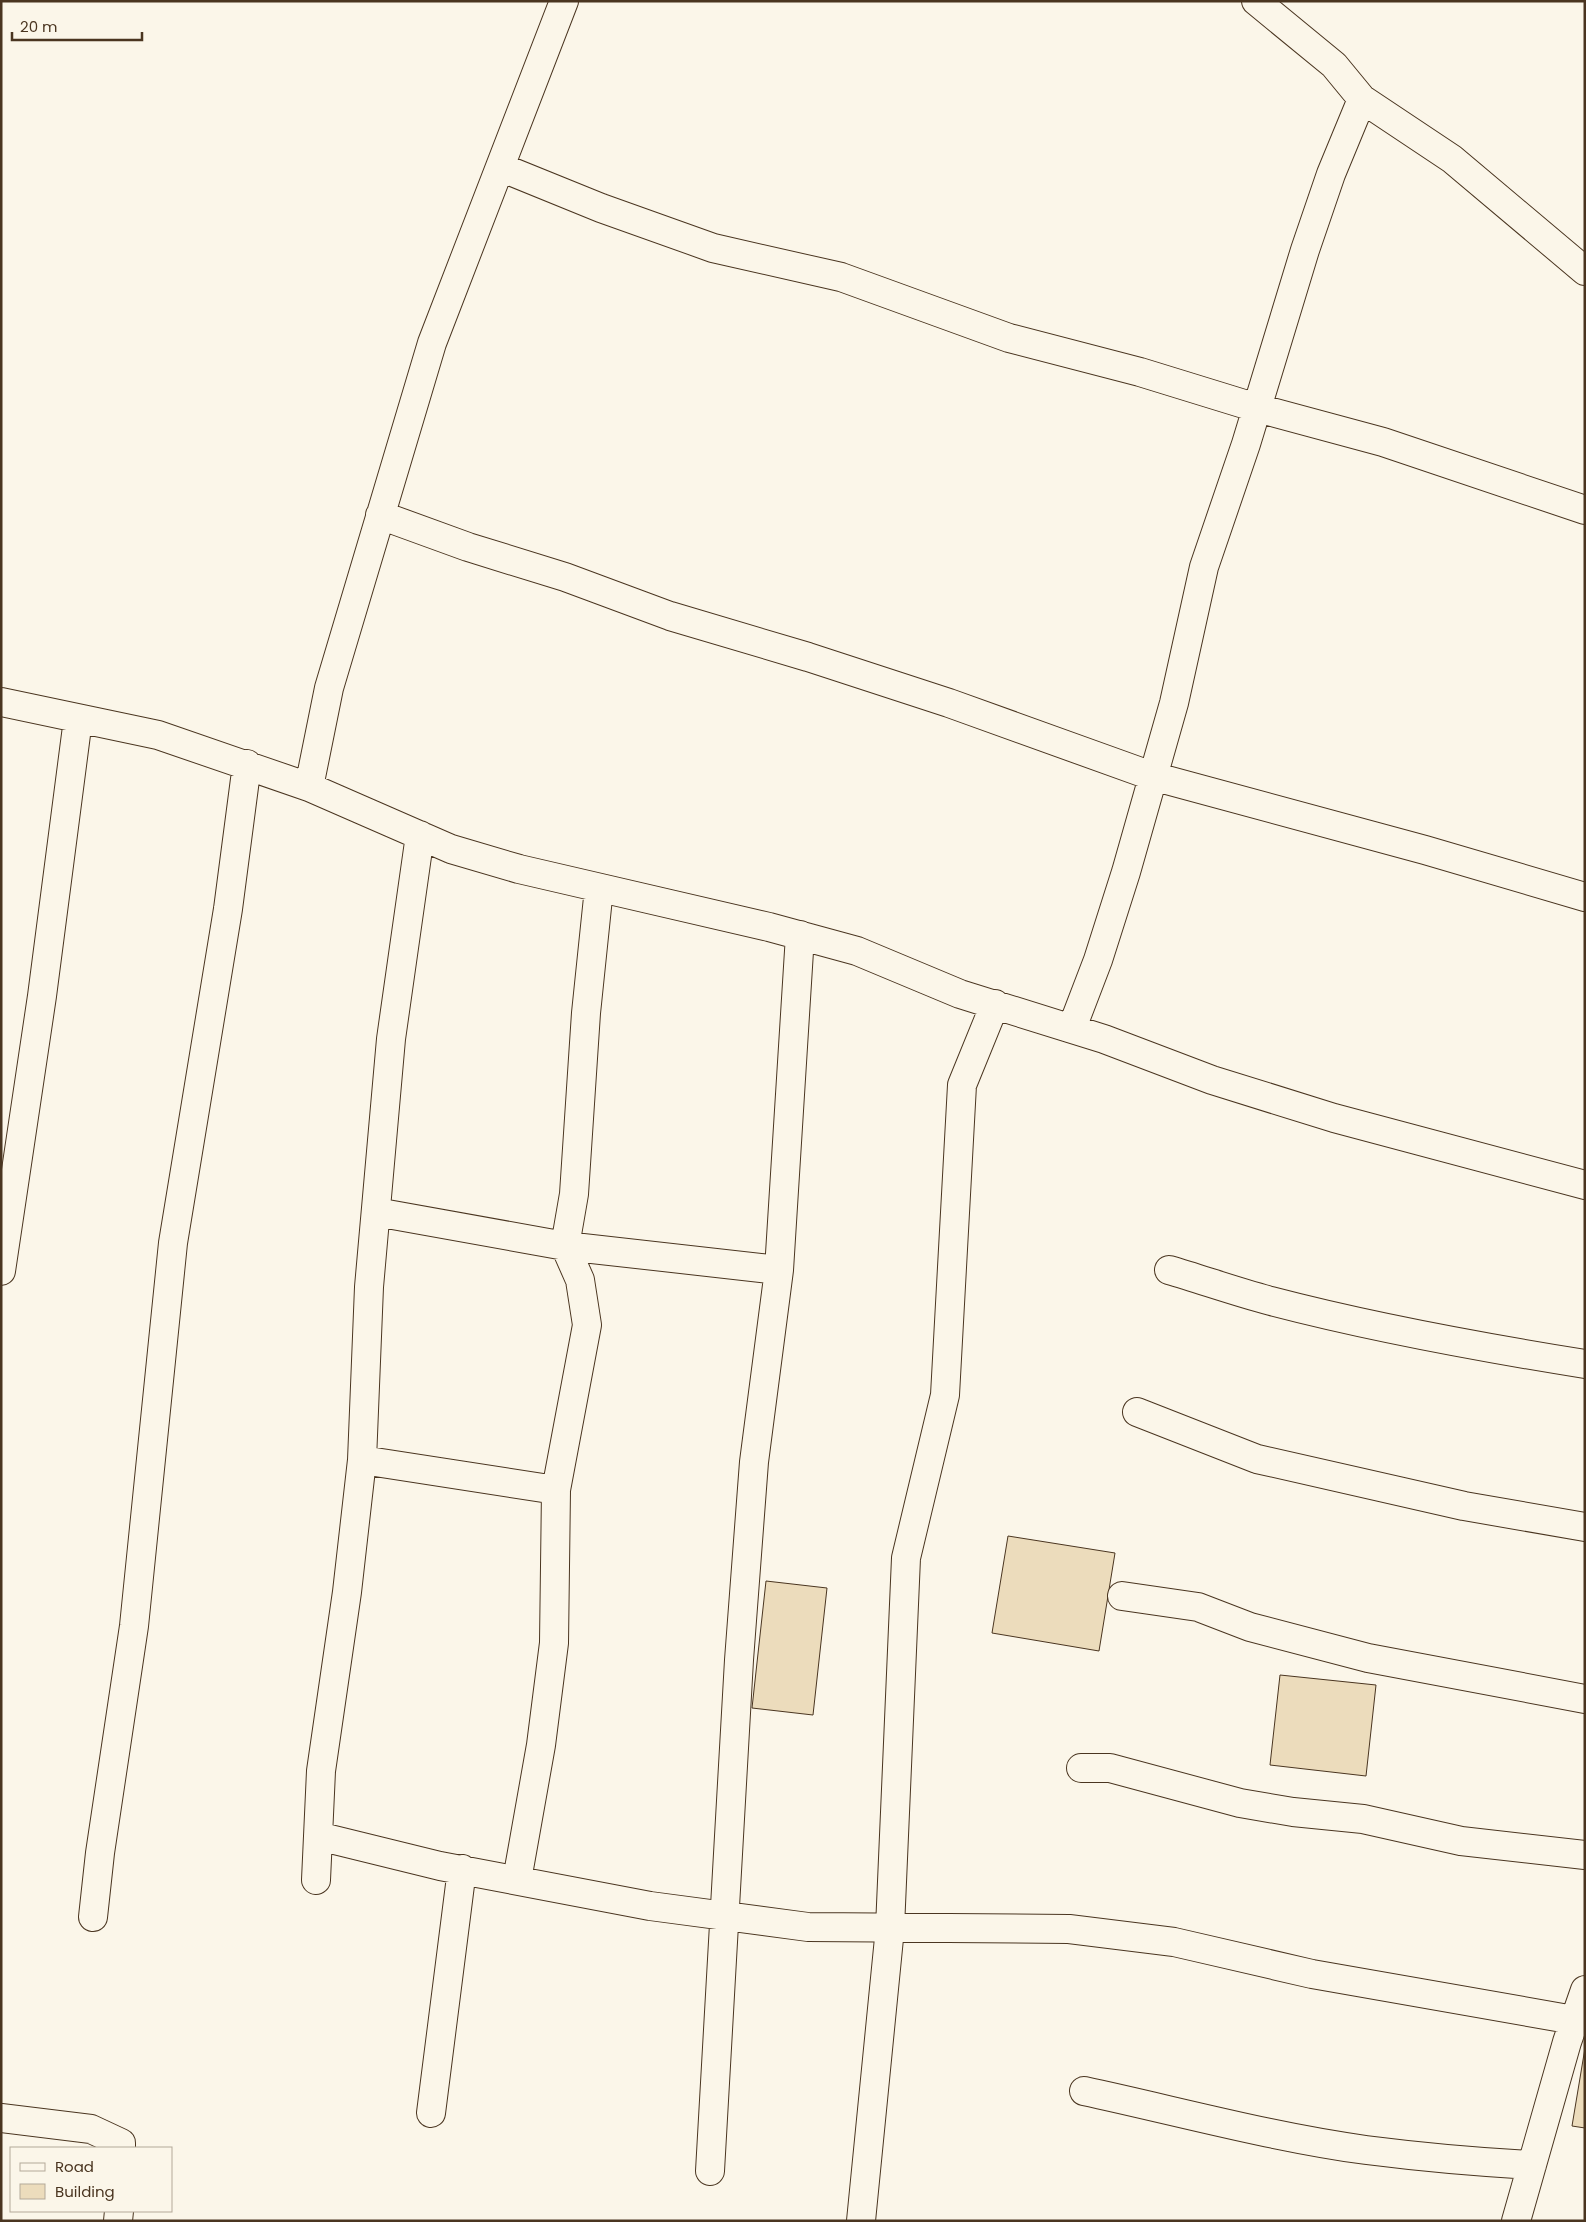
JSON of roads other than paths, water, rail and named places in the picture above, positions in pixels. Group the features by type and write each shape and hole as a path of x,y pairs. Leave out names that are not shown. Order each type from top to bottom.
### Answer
{"street":[{"path":"309,787 329,688 432,343 564,1"},
{"path":"1256,1 1334,65 1362,99 1452,158 1585,271"},
{"path":"1072,1028 1098,960 1120,890 1174,703 1204,567 1257,408 1274,347 1328,182 1362,99"},
{"path":"500,167 601,208 714,248 841,277 1009,338 1140,372 1257,408 1383,442 1585,510"},
{"path":"380,515 468,547 565,577 670,616 808,657 949,703 1152,776 1406,845 1585,897"},
{"path":"1,702 158,735 247,764 309,787 468,854 599,888 800,934 858,951 960,994 1072,1028 1212,1080 1324,1115 1585,1185"},
{"path":"1,1271 33,1062 78,719"},
{"path":"93,1917 100,1853 134,1626 173,1243 228,909 247,764"},
{"path":"316,1880 321,1771 347,1592 362,1460 369,1287 391,1038 420,835"},
{"path":"517,1880 541,1745 554,1643 556,1490 587,1325 580,1280 565,1246 574,1194 586,1012 599,888"},
{"path":"710,2171 723,1916 754,1462 779,1270 800,934"},
{"path":"861,2221 890,1928 906,1558 945,1395 962,1085 995,1004"},
{"path":"376,1212 565,1246 779,1270"},
{"path":"1169,1270 1270,1300 1380,1326 1496,1350 1585,1364"},
{"path":"1137,1412 1257,1459 1464,1506 1585,1527"},
{"path":"362,1460 556,1490"},
{"path":"1122,1596 1198,1607 1250,1627 1368,1658 1585,1699"},
{"path":"1081,1768 1110,1768 1240,1803 1293,1812 1363,1819 1461,1840 1585,1855"},
{"path":"318,1836 462,1869 650,1906 808,1927 1070,1929 1174,1942 1312,1974 1574,2020"},
{"path":"431,2113 462,1869"},
{"path":"1516,2221 1574,2020 1585,1990"},
{"path":"1084,2091 1269,2132 1364,2150 1459,2160 1532,2165"},
{"path":"1,2118 91,2129 121,2143 120,2147"}]}
